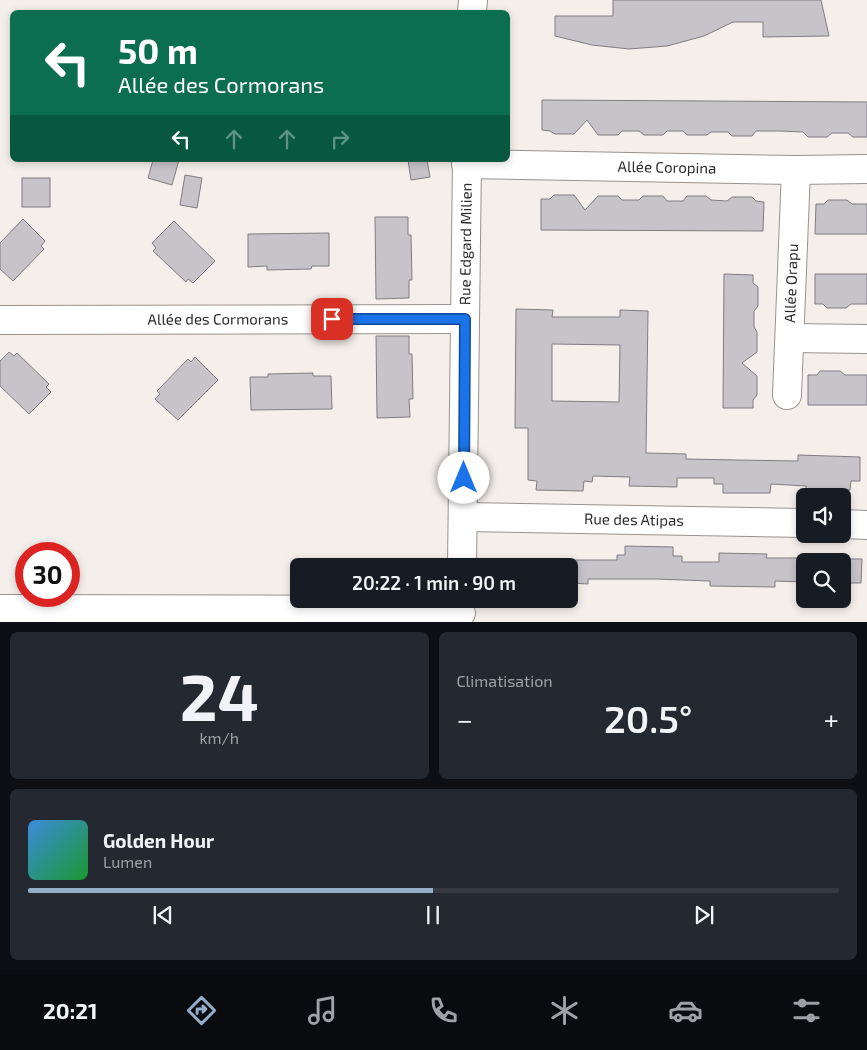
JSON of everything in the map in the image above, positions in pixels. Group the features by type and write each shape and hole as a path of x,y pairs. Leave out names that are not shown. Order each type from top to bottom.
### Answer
{"street":[{"name":"Allée Coropina","path":"467,162 796,170 867,169"},
{"name":"Rue Edgard Milien","path":"462,558 467,162"},
{"name":"Allée Orapu","path":"787,395 796,170"},
{"name":"Allée des Cormorans","path":"0,320 465,319"},
{"path":"790,338 867,339"},
{"name":"Rue des Atipas","path":"464,517 796,523"},
{"path":"851,524 867,524"},
{"path":"0,609 461,611"}],"building":[{"path":"613,0 821,0 829,36 763,37 763,22 733,22 704,36 667,46 629,49 592,45 555,36 555,16 613,16"},
{"path":"542,100 867,102 867,137 853,137 848,133 832,133 827,137 808,137 803,132 779,131 756,131 752,136 732,136 728,132 687,135 683,131 667,131 663,135 644,135 639,131 622,131 618,135 598,135 587,120 574,134 555,134 542,130"},
{"path":"152,162 178,162 172,185 148,178"},
{"path":"408,162 427,162 430,177 411,180"},
{"path":"185,175 202,178 197,208 180,205"},
{"path":"22,178 50,178 50,207 22,207"},
{"path":"554,195 574,195 585,210 598,196 618,196 622,200 639,200 643,196 663,196 667,201 683,201 687,196 706,196 711,200 727,201 732,197 752,197 756,201 764,202 763,231 541,230 541,199 550,199"},
{"path":"828,200 847,200 852,204 867,204 867,234 815,234 816,204 824,204"},
{"path":"375,217 408,217 408,235 411,235 412,280 409,280 409,298 376,299"},
{"path":"23,219 45,241 41,246 44,249 13,281 0,269 0,243"},
{"path":"174,221 215,261 193,283 188,279 186,282 153,251 156,248 152,243"},
{"path":"329,233 329,266 312,266 311,269 267,270 267,266 248,267 248,234"},
{"path":"724,274 753,275 753,283 758,287 758,306 754,311 757,352 742,363 757,376 757,395 753,400 753,408 723,408"},
{"path":"815,274 867,274 867,304 851,304 846,308 827,308 823,304 815,304"},
{"path":"516,309 553,310 552,317 620,317 620,310 648,311 646,453 686,454 686,459 736,460 798,461 798,455 860,457 860,481 851,481 850,488 806,488 806,486 771,484 770,493 723,493 723,484 714,484 714,478 677,478 677,487 629,486 630,477 593,476 592,482 584,481 583,491 536,490 537,481 528,480 528,428 515,428","holes":["552,344 620,345 619,402 552,401"]},
{"path":"376,336 409,336 409,354 412,354 413,399 409,399 410,417 377,418"},
{"path":"9,352 14,356 17,353 49,384 46,387 51,392 29,414 0,386 0,361"},
{"path":"195,357 218,380 178,420 155,399 160,394 157,391 188,359 191,362"},
{"path":"820,371 840,371 845,375 867,375 867,405 808,405 808,375 817,375"},
{"path":"313,373 313,376 331,376 332,409 251,410 250,377 268,377 268,374"},
{"path":"625,546 673,547 673,556 682,556 682,562 719,562 719,553 767,554 766,558 796,558 796,582 775,581 775,587 710,586 710,581 656,579 588,579 588,584 578,583 578,560 617,560 617,555 625,555"},
{"path":"851,559 862,559 861,583 851,583"}],"route":[{"path":"332,319 465,319 464,478"}]}
